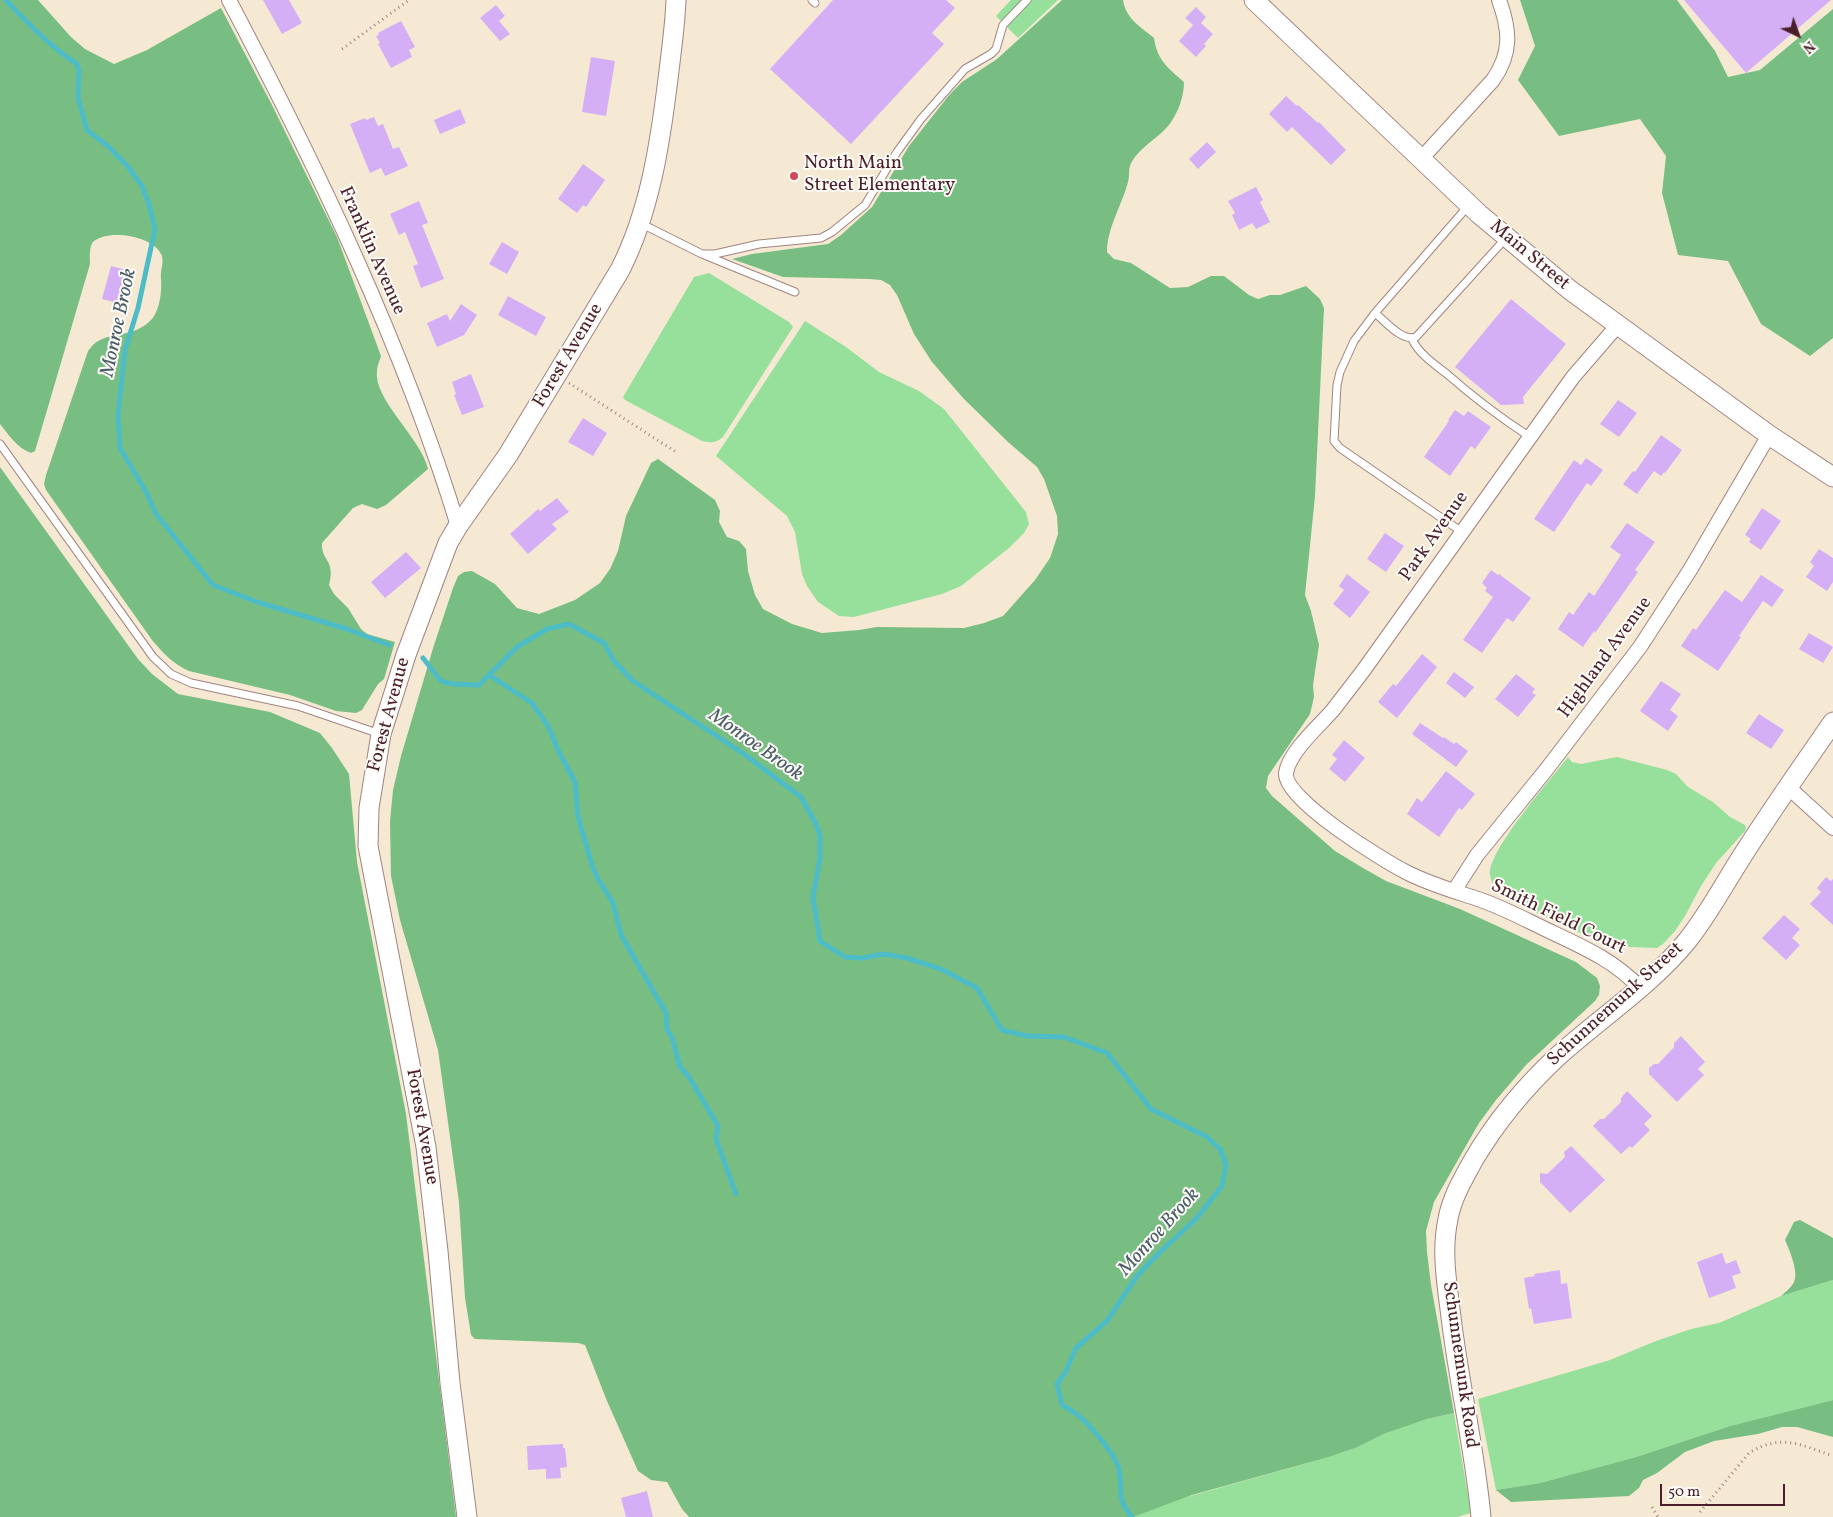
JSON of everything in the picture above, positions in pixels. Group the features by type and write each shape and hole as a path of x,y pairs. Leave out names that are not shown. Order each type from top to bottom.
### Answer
{"street":[{"name":"Franklin Avenue","path":"229,0 281,99 357,261 413,395 458,526"},
{"name":"Forest Avenue","path":"467,1517 450,1383 426,1147 368,846 369,808 381,734 410,646 448,543 508,456 620,270 633,244 651,183 665,103 676,0"},
{"name":"Main Street","path":"1254,0 1470,205 1570,290 1769,435 1833,477"},
{"path":"1421,159 1493,80 1502,67 1508,41 1506,19 1499,0"},
{"name":"Park Avenue","path":"1286,772 1291,760 1351,687 1573,378 1618,325"},
{"name":"Highland Avenue","path":"1454,891 1477,855 1546,770 1640,646 1690,570 1769,435"},
{"name":"Schunnemunk Street","path":"1450,1212 1460,1184 1480,1149 1518,1098 1556,1058 1640,988 1682,947 1699,926 1741,857 1833,722"},
{"name":"Smith Field Court","path":"1286,772 1287,782 1302,799 1344,834 1381,858 1408,873 1504,909 1596,954 1619,968 1640,988"},
{"path":"1788,787 1833,828"},
{"name":"Schunnemunk Road","path":"1450,1212 1445,1240 1444,1263 1481,1517"}],"lane":[{"path":"702,254 715,254 776,242 821,238 828,235 857,213 865,205 897,152 921,119 965,69 994,51 999,43 1000,31 1003,25 1027,0"},
{"path":"1462,532 1340,448 1335,442 1337,385 1340,372 1354,341 1470,205"},
{"path":"640,222 702,254 795,292"},
{"path":"1412,339 1424,331 1507,237"},
{"path":"1376,313 1404,336 1412,339 1424,355 1470,394 1530,437"},
{"path":"0,444 153,657 171,674 191,683 298,706 381,734"}],"path":[{"path":"342,49 409,0"},
{"path":"557,376 676,452"},
{"path":"1700,1512 1749,1453 1769,1442 1780,1441 1799,1444 1833,1456"},
{"path":"1652,1507 1658,1517"}],"green space":[{"path":"0,0 38,0 71,37 85,49 114,64 147,50 221,8 272,105 337,237 381,356 377,371 382,394 417,445 428,469 386,505 377,509 362,504 353,508 322,543 322,549 331,570 329,585 334,594 348,608 361,629 367,634 395,642 384,679 378,684 362,710 356,713 336,711 290,695 189,671 173,662 152,640 46,490 44,484 46,475 88,351 100,340 133,331 146,325 157,310 161,294 163,261 158,249 150,243 130,236 109,235 93,242 90,249 90,264 35,451 31,453 22,448 0,424"},
{"path":"1011,0 1058,0 1018,38 996,16"},
{"path":"1062,0 1123,0 1130,17 1154,38 1155,46 1164,63 1184,82 1182,99 1169,125 1135,157 1131,164 1128,182 1109,234 1107,252 1114,259 1131,263 1170,288 1188,287 1211,276 1224,276 1249,295 1258,299 1270,295 1280,295 1306,286 1320,299 1324,308 1315,496 1305,595 1319,645 1313,685 1314,697 1310,714 1268,776 1266,788 1272,796 1335,851 1386,881 1460,909 1576,962 1597,978 1600,986 1599,995 1595,1001 1526,1065 1496,1100 1479,1123 1434,1202 1426,1231 1427,1252 1431,1285 1454,1413 1427,1419 1384,1434 1358,1447 1329,1457 1192,1495 1133,1517 689,1517 682,1509 667,1482 651,1480 638,1471 585,1345 578,1343 475,1339 471,1335 465,1298 459,1202 438,1050 400,920 391,876 390,821 393,790 401,756 434,645 458,576 464,572 472,571 495,584 517,608 539,614 575,600 600,583 610,569 618,551 626,516 651,463 658,459 715,500 720,511 719,522 727,537 739,541 746,549 748,571 755,595 763,609 792,624 822,633 877,627 964,628 1003,616 1035,580 1050,558 1058,534 1057,516 1044,479 1037,467 963,398 932,362 914,334 897,295 890,285 881,280 869,279 783,277 732,259 752,254 828,244 841,235 872,207 909,146 950,94 962,82 997,59"},
{"path":"1520,0 1677,0 1715,51 1728,77 1760,70 1833,9 1833,338 1810,356 1761,324 1728,261 1678,255 1662,193 1666,156 1640,119 1559,136 1518,80 1535,46"},
{"path":"709,273 789,322 793,327 723,437 711,442 702,441 625,400 623,397 694,277"},
{"path":"805,321 846,347 879,372 919,391 944,409 1026,512 1029,524 1024,533 1009,548 961,586 942,594 854,617 839,616 818,602 807,586 802,574 795,532 787,516 716,456"},
{"path":"0,467 138,659 152,674 178,694 270,712 320,733 349,774 357,862 406,1114 456,1517 0,1517"},
{"path":"1568,757 1572,762 1581,764 1617,757 1667,770 1676,774 1688,787 1713,802 1730,817 1745,825 1745,831 1716,863 1675,931 1657,948 1630,947 1595,940 1507,899 1498,892 1492,883 1490,875 1492,864 1499,849 1522,815"},
{"path":"1800,1220 1833,1238 1833,1280 1781,1296 1792,1286 1795,1278 1793,1261 1785,1240 1794,1222"},
{"path":"1833,1280 1833,1400 1730,1426 1636,1457 1540,1483 1496,1490 1478,1399 1610,1360 1691,1329 1719,1323 1781,1296"},
{"path":"1833,1400 1833,1437 1797,1427 1782,1427 1758,1434 1714,1441 1685,1452 1657,1473 1643,1480 1639,1488 1629,1496 1511,1502 1496,1490 1540,1483 1636,1457 1730,1426"},
{"path":"1454,1413 1471,1513 1457,1517 1116,1517 1329,1457 1358,1447 1384,1434 1427,1419"}],"building":[{"path":"263,0 289,0 302,23 282,34"},
{"path":"833,0 946,0 955,8 932,33 944,44 851,144 770,69"},
{"path":"1684,0 1831,0 1746,73"},
{"path":"496,5 505,16 499,21 510,34 500,41 480,18"},
{"path":"1196,7 1206,17 1201,23 1213,34 1204,44 1206,46 1196,57 1179,41 1193,25 1185,18"},
{"path":"401,21 415,47 409,50 412,57 391,68 378,44 380,43 376,36 379,35 378,33"},
{"path":"591,57 615,61 606,116 582,112"},
{"path":"1286,96 1319,122 1346,150 1331,165 1292,127 1287,132 1269,114"},
{"path":"460,109 466,123 440,134 434,120"},
{"path":"374,117 378,126 383,124 393,149 399,147 408,166 385,176 381,168 370,173 350,124 365,118 366,120"},
{"path":"1207,142 1216,152 1198,169 1189,159"},
{"path":"583,164 605,180 586,207 583,205 577,213 558,199"},
{"path":"1256,187 1263,200 1260,202 1270,222 1256,229 1252,223 1239,230 1232,215 1235,213 1228,201"},
{"path":"419,201 428,223 422,225 444,279 421,288 413,266 418,264 405,232 399,235 390,214"},
{"path":"502,242 519,252 507,274 489,264"},
{"path":"111,266 127,270 118,303 102,299"},
{"path":"508,296 546,317 536,336 498,315"},
{"path":"1511,299 1566,344 1523,397 1524,404 1501,405 1455,367"},
{"path":"461,304 477,315 464,335 437,347 427,323 447,314 450,321"},
{"path":"471,374 484,407 462,415 454,395 456,394 452,382"},
{"path":"1618,400 1637,413 1619,437 1600,424"},
{"path":"1455,410 1464,416 1468,411 1491,427 1475,449 1471,446 1450,476 1424,457"},
{"path":"583,418 607,433 593,456 568,442"},
{"path":"1661,435 1682,450 1661,476 1654,471 1637,494 1623,484 1633,471 1635,472"},
{"path":"1586,458 1603,470 1591,486 1587,483 1554,532 1534,519 1574,460 1581,465"},
{"path":"557,498 569,512 552,524 557,529 528,554 510,534 538,509 540,511"},
{"path":"1762,508 1781,521 1761,550 1749,542 1751,539 1745,535"},
{"path":"1627,523 1655,542 1635,570 1638,572 1583,647 1558,629 1569,612 1573,615 1589,592 1594,596 1621,555 1610,547"},
{"path":"1385,533 1404,546 1386,572 1367,559"},
{"path":"1819,549 1833,558 1833,582 1827,591 1806,577 1814,566 1810,562"},
{"path":"406,552 421,568 385,598 371,582"},
{"path":"1491,570 1531,598 1513,622 1507,618 1482,653 1463,640 1493,597 1485,591 1487,588 1482,583"},
{"path":"1347,574 1370,592 1350,618 1333,604 1344,590 1339,586"},
{"path":"1761,575 1784,590 1772,607 1763,601 1718,671 1681,646 1693,628 1696,630 1725,590 1742,602"},
{"path":"1809,633 1833,647 1823,663 1799,649"},
{"path":"1422,654 1437,667 1397,718 1378,702 1393,684 1396,686"},
{"path":"1454,672 1474,687 1465,698 1446,683"},
{"path":"1516,674 1535,689 1532,693 1536,695 1518,717 1495,699"},
{"path":"1661,681 1681,694 1670,710 1678,716 1668,731 1640,711"},
{"path":"1759,714 1784,730 1771,749 1746,733"},
{"path":"1420,723 1454,744 1456,742 1468,751 1456,767 1412,734"},
{"path":"1344,740 1365,758 1345,782 1329,769 1337,759 1332,755"},
{"path":"1446,771 1475,794 1462,810 1459,808 1439,837 1407,814 1417,798 1422,802"},
{"path":"1826,877 1831,881 1833,879 1833,925 1810,904 1821,892 1817,888"},
{"path":"1784,915 1800,929 1792,938 1800,945 1786,960 1762,938"},
{"path":"1681,1036 1705,1062 1698,1069 1704,1075 1677,1102 1649,1074 1649,1068 1654,1064 1658,1064 1674,1047 1674,1043"},
{"path":"1627,1091 1652,1116 1644,1124 1650,1130 1632,1148 1630,1146 1621,1154 1593,1126 1600,1119 1604,1119 1621,1102 1621,1098"},
{"path":"1571,1146 1605,1180 1570,1213 1540,1182 1540,1173 1547,1174 1565,1157 1564,1152"},
{"path":"1722,1253 1726,1264 1736,1260 1741,1273 1732,1276 1736,1288 1709,1298 1697,1262"},
{"path":"1560,1270 1561,1284 1567,1283 1572,1318 1534,1324 1531,1308 1529,1309 1524,1278 1535,1276 1534,1274"},
{"path":"563,1444 567,1467 560,1468 561,1478 546,1479 546,1469 528,1470 527,1446"},
{"path":"647,1491 653,1517 626,1517 621,1498"}],"waterway":[{"name":"Monroe Brook","path":"6,0 40,34 77,64 79,71 78,98 87,130 109,147 129,168 142,186 149,204 155,229 138,308 125,350 118,415 120,448 146,492 156,514 213,585 257,602 347,629 389,645"},
{"name":"Monroe Brook","path":"423,658 441,681 452,684 479,685 517,647 547,629 569,624 604,643 614,661 633,681 744,754 801,797 820,835 820,858 813,897 820,941 845,957 862,958 884,954 907,958 941,969 977,988 1002,1030 1027,1036 1064,1037 1107,1053 1151,1109 1207,1137 1220,1149 1226,1165 1222,1186 1196,1219 1137,1276 1107,1321 1076,1348 1065,1373 1057,1384 1062,1405 1087,1423 1113,1456 1119,1470 1122,1500 1132,1517"},
{"path":"489,675 532,703 548,726 575,782 578,817 592,865 613,903 621,935 666,1013 667,1030 672,1037 680,1067 689,1077 718,1126 716,1139 736,1194"}],"place":[{"name":"North Main Street Elementary","path":"794,176"}]}
